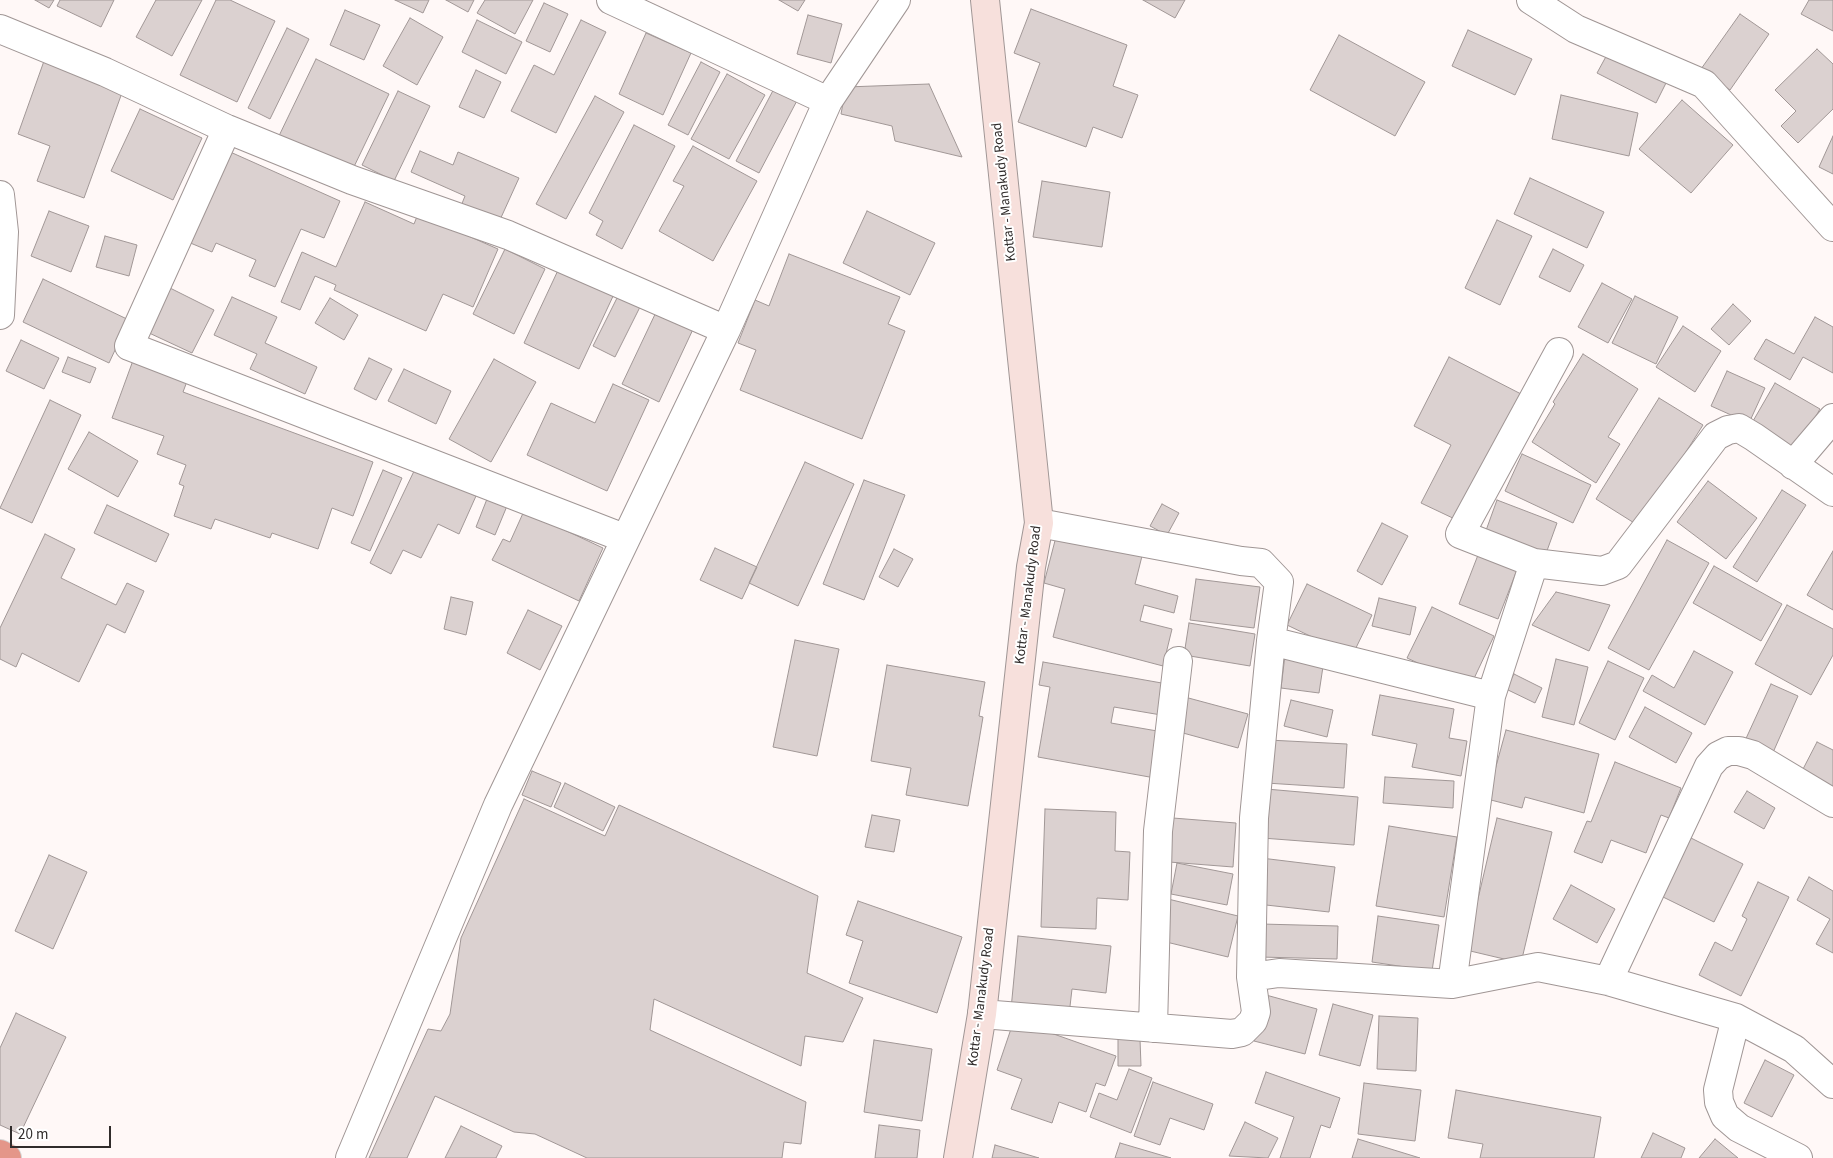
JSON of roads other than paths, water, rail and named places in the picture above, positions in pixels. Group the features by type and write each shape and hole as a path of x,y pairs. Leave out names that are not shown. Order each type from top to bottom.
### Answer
{"highway":[{"path":"0,1154 7,1158"}],"main road":[{"name":"Kottar - Manakudy Road","path":"958,1158 982,1014 1031,567 1039,523 985,0"}],"street":[{"path":"611,0 828,101"},
{"path":"350,1158 498,805 624,538 726,330 828,101 896,0"},
{"path":"1531,0 1576,30 1704,84 1833,227"},
{"path":"0,29 105,72 226,129 352,180 508,235 726,330"},
{"path":"226,129 128,346 624,538"},
{"path":"0,195 4,232 0,315"},
{"path":"1559,352 1460,534 1534,562 1602,571 1618,564 1716,436 1728,430 1739,428 1833,492"},
{"path":"1793,465 1833,418"},
{"path":"982,1014 1232,1034 1242,1032 1253,1021 1256,1012 1251,978 1254,818 1271,641 1279,582 1261,563 1240,561 1039,523"},
{"path":"1452,984 1491,696 1534,562"},
{"path":"1271,641 1491,696"},
{"path":"1153,1028 1158,830 1178,661"},
{"path":"1608,981 1709,766 1718,756 1728,751 1739,751 1753,755 1833,803"},
{"path":"1251,978 1279,973 1452,984 1538,967 1608,981 1736,1018 1794,1049 1833,1084"},
{"path":"1736,1018 1718,1090 1719,1102 1725,1116 1739,1128 1798,1158"}]}
